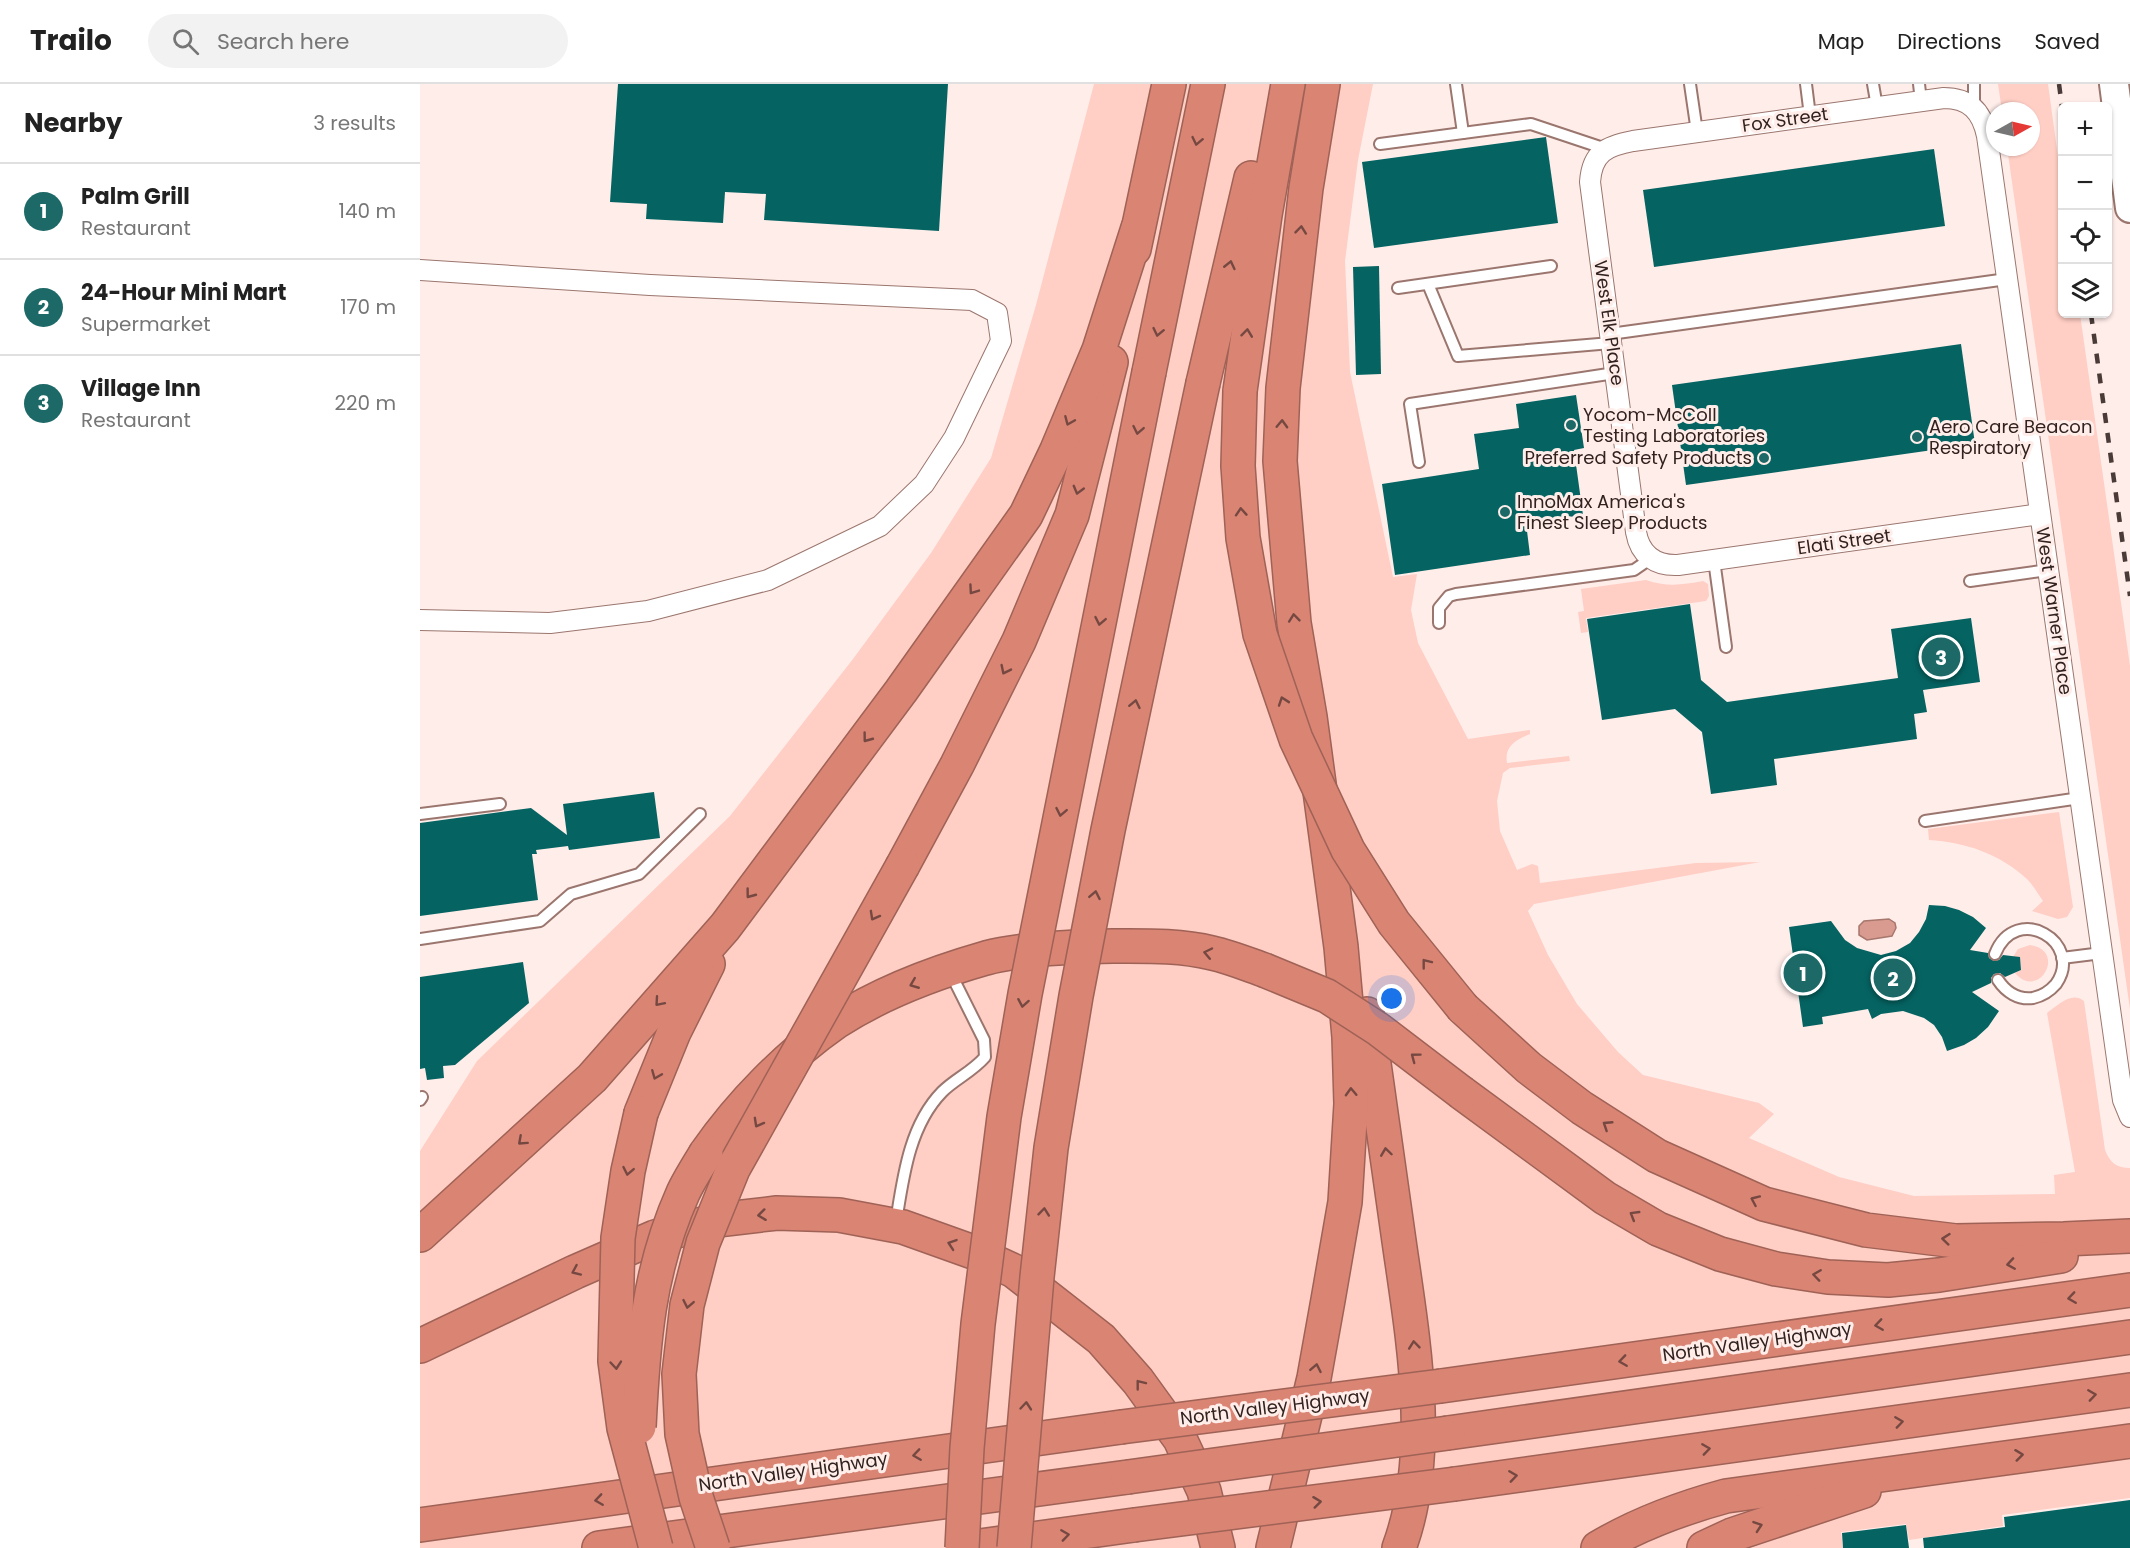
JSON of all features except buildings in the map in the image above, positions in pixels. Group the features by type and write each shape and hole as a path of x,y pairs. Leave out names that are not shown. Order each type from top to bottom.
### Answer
{"highway":[{"path":"712,1548 696,1497 682,1434 679,1374 687,1305 703,1243 733,1169 957,765 1019,641 1071,515 1105,386 1169,84"},
{"path":"1208,84 1027,982 1004,1117 978,1324 967,1448 964,1548 1455,1484 2130,1390"},
{"path":"1014,1548 1037,1278 1051,1148 1076,996 1108,830 1203,383 1272,84"},
{"path":"1288,84 1263,226 1240,391 1238,466 1243,538 1260,634 1296,739 1348,850 1394,922 1463,1008 1529,1068 1582,1108 1657,1156 1764,1204 1866,1230 1956,1240 2130,1237"},
{"path":"1323,84 1304,200 1284,388 1281,461 1294,623 1310,717 1358,956 1414,1348 1418,1449 1413,1503 1399,1548"},
{"path":"420,1234 592,1078 725,927 901,691 1026,515 1057,450 1099,350 1138,228"},
{"path":"1274,1548 1314,1378 1329,1300 1345,1202 1351,1104 1349,1036 1341,947 1310,717"},
{"path":"656,1548 624,1428 615,1361 618,1238 628,1170 641,1113 675,1032 725,927"},
{"path":"656,1548 643,1484 638,1434 646,1318 657,1264 684,1191 726,1124 752,1094 784,1064 836,1022 882,997 988,958 1090,946 1170,946 1212,953 1264,970 1327,996 1378,1029 1605,1198 1658,1229 1720,1254 1776,1269 1828,1277 1887,1280 1940,1275 2056,1257 2130,1237"},
{"path":"420,1346 575,1272 655,1237 717,1220 777,1213 839,1215 896,1226 973,1252 1014,1271 1101,1339 1138,1381 1180,1438 1204,1491 1218,1548"},
{"name":"North Valley Highway","path":"420,1525 2130,1290"},
{"path":"599,1548 1128,1477 2130,1337"},
{"path":"1599,1548 1621,1535 1667,1515 1726,1496 2130,1441"},
{"path":"1704,1548 1830,1501 1960,1463"}],"street":[{"name":"Fox Street","path":"1602,152 1633,141 1876,107 1920,92 1955,98 1974,106"},
{"path":"2115,93 2130,132"},
{"path":"2115,93 2129,193"},
{"name":"West Warner Place","path":"1974,106 1984,124 1987,136 2102,953 2122,1090 2130,1117"},
{"name":"West Elk Place","path":"1602,152 1591,172 1590,182 1638,542 1650,559"},
{"path":"420,270 650,285 972,300 997,313 1001,341 954,438 924,484 880,526 768,580 648,611 572,621 550,623 420,620"},
{"name":"Elati Street","path":"1650,559 1667,566 2040,514"}],"lane":[{"path":"1456,84 1463,133"},
{"path":"1690,84 1697,132"},
{"path":"1806,84 1810,116"},
{"path":"1873,84 1876,107"},
{"path":"1974,84 1974,106"},
{"path":"1380,144 1531,124 1602,152"},
{"path":"1398,288 1551,266"},
{"path":"1428,284 1458,356 1611,338 2007,279"},
{"path":"1419,462 1410,404 1615,373"},
{"path":"1439,624 1439,608 1449,596 1634,570 1650,559"},
{"path":"1714,560 1726,647"},
{"path":"1970,581 2048,570"},
{"path":"1925,821 2080,798"},
{"path":"420,814 500,804"},
{"path":"420,939 540,921 571,894 639,874 699,814"},
{"path":"1995,954 2008,935 2015,931 2029,929 2040,931 2051,937 2062,958 2059,978 2050,990 2041,996 2027,998 2017,996 2003,987 1998,980"},
{"path":"2062,958 2102,953"},
{"path":"896,1226 907,1163 921,1123 934,1100 960,1077 975,1069 985,1057 984,1040 950,971"}],"shaded area":[{"path":"1094,84 1373,84 1358,160 1345,261 1350,372 1393,577 1417,574 1411,610 1418,643 1468,739 1530,730 1530,734 1516,741 1509,748 1507,763 1569,756 1570,761 1510,768 1503,773 1497,801 1500,831 1517,870 1532,864 1538,866 1540,883 1696,863 1760,862 1534,904 1528,911 1548,955 1577,1004 1618,1052 1643,1075 1759,1103 1774,1114 1749,1138 1839,1177 1914,1196 2055,1194 2054,1175 2075,1172 2047,1013 2070,998 2079,998 2084,1001 2105,1150 2114,1164 2130,1168 2130,1498 2002,1515 2003,1526 1909,1540 1906,1524 1841,1532 1843,1548 420,1548 420,1151 477,1061 730,816 853,659 931,553 991,458 1036,305"},
{"path":"1998,84 2048,84 2058,157 2058,318 2081,318 2130,666 2130,1009 2008,156 2040,156 2040,102 2001,102"},
{"path":"1646,580 1674,585 1703,581 1708,584 1709,596 1706,601 1586,618 1588,632 1581,633 1578,612 1584,611 1581,589"},
{"path":"2059,812 2073,907 2067,917 2058,919 2032,911 2043,901 2027,879 2017,870 1981,851 1956,843 1929,840 1928,829"},
{"path":"1889,919 1895,923 1896,928 1892,936 1867,940 1859,935 1859,926 1864,921"},
{"path":"2030,945 2041,949 2047,956 2048,964 2040,978 2032,981 2024,980 2015,973 2021,970 2020,958 2013,957 2018,949"}],"railway":[{"path":"2059,84 2061,102"},
{"path":"2092,318 2130,596"}],"place":[{"name":"Yocom-McColl Testing Laboratories","path":"1571,425"},
{"name":"Aero Care Beacon Respiratory","path":"1917,437"},
{"name":"Preferred Safety Products","path":"1764,458"},
{"name":"InnoMax America's Finest Sleep Products","path":"1505,512"},
{"name":"Village Inn","path":"1941,657"},
{"name":"Palm Grill","path":"1803,973"},
{"name":"24-Hour Mini Mart","path":"1893,978"}]}
